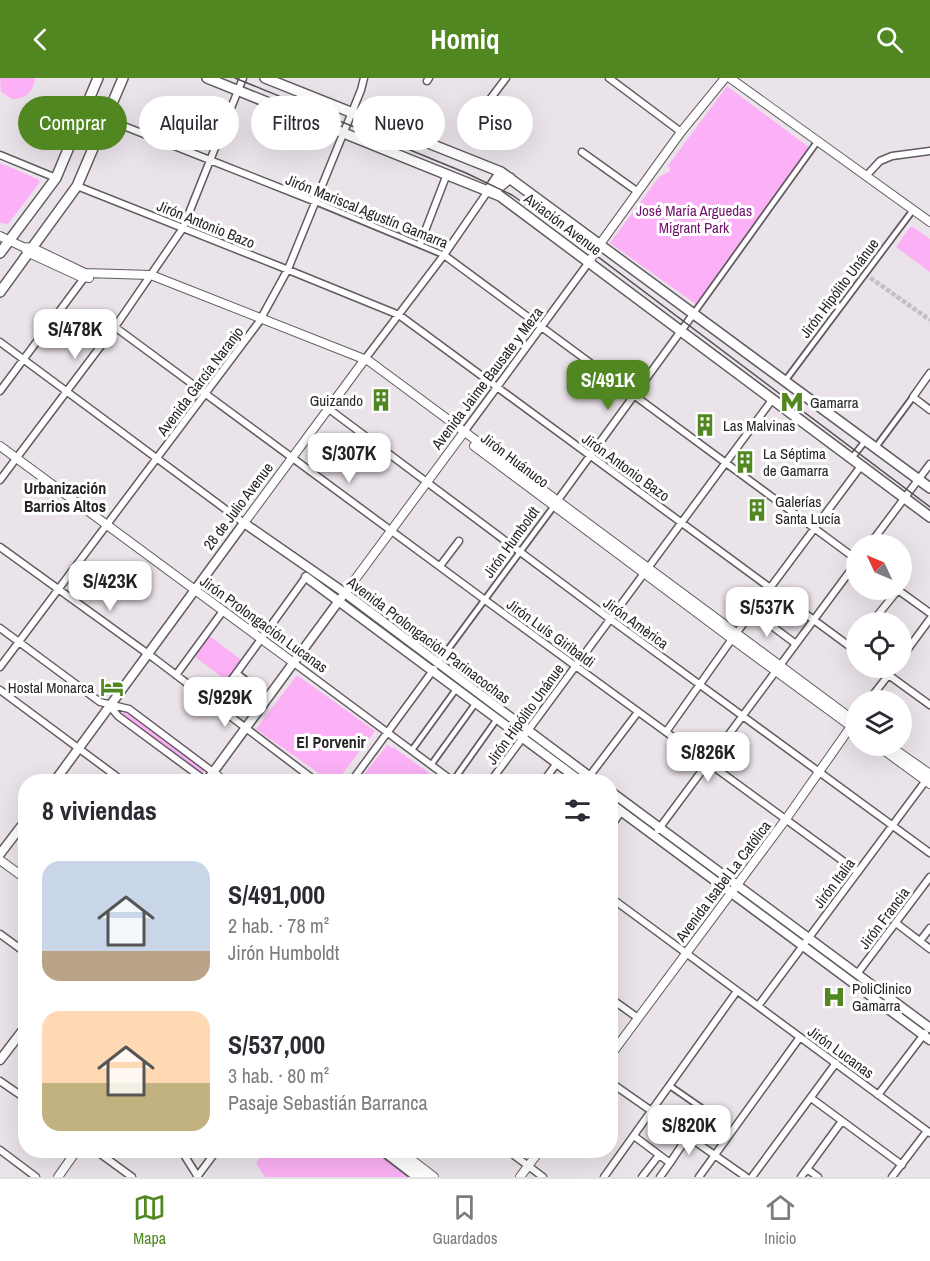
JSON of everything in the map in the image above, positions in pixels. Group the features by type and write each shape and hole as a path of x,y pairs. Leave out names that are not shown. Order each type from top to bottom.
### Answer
{"main road":[{"path":"0,253 56,177 98,78"},
{"path":"116,96 123,78"},
{"name":"Aviación Avenue","path":"207,78 500,196 930,517"},
{"name":"Aviación Avenue","path":"265,78 501,172 930,488"},
{"path":"0,292 28,250 77,186 93,150"},
{"name":"28 de Julio Avenue","path":"488,190 501,172"},
{"name":"28 de Julio Avenue","path":"488,190 497,189 510,178"},
{"name":"28 de Julio Avenue","path":"60,774 243,523"},
{"name":"Avenida Prolongación Parinacochas","path":"243,523 581,774"},
{"name":"Avenida Prolongación Parinacochas","path":"306,577 342,597"},
{"name":"Avenida Jaime Bausate y Meza","path":"213,772 342,597"},
{"name":"Avenida Prolongación Parinacochas","path":"435,667 457,688 497,718 525,734 557,763 578,774"},
{"path":"618,798 657,832 928,1032"},
{"path":"618,809 657,832"},
{"path":"0,854 18,830"},
{"path":"806,942 857,974 928,1032"},
{"path":"0,1060 18,1036"}],"street":[{"path":"0,480 115,327 183,228 243,78"},
{"name":"Avenida García Naranjo","path":"0,667 260,320 288,269 364,78"},
{"path":"492,96 506,78"},
{"path":"609,78 681,132"},
{"name":"Avenida Jaime Bausate y Meza","path":"342,597 589,262 681,132 725,78"},
{"path":"730,78 930,222"},
{"name":"Jirón Mariscal Agustín Gamarra","path":"127,127 444,255 846,553"},
{"name":"Jirón Humboldt","path":"357,774 635,395 816,142"},
{"path":"866,176 880,161 892,156 930,151"},
{"path":"582,152 638,192"},
{"path":"0,155 56,177"},
{"path":"420,244 447,174"},
{"name":"Jirón Antonio Bazo","path":"77,186 399,315 846,642"},
{"name":"28 de Julio Avenue","path":"243,523 444,255 488,190"},
{"name":"Jirón Hipólito Unánue","path":"785,381 913,210"},
{"name":"Jirón Huánuco","path":"0,236 84,278 150,277"},
{"name":"Jirón Huánuco","path":"28,250 85,273 150,277 364,361 734,637 846,717"},
{"path":"0,391 84,278"},
{"name":"Jirón Luís Giribaldi","path":"115,327 858,872"},
{"path":"0,342 243,523"},
{"path":"876,447 930,374"},
{"path":"913,397 930,410"},
{"name":"Jirón Hipólito Unánue","path":"496,774 772,400"},
{"name":"Jirón Amèrica","path":"329,409 610,619 930,853"},
{"path":"851,459 866,439"},
{"name":"Jirón Prolongación Lucanas","path":"0,446 443,774"},
{"path":"877,534 930,464"},
{"path":"666,732 861,466"},
{"path":"440,566 459,541"},
{"path":"0,547 176,675 306,774"},
{"path":"657,832 846,575"},
{"path":"214,704 306,577"},
{"path":"880,612 890,600"},
{"path":"912,600 930,613"},
{"path":"176,675 223,611"},
{"path":"753,612 796,644"},
{"path":"912,643 930,618"},
{"path":"0,628 100,702 129,709 215,774"},
{"path":"237,673 255,687"},
{"path":"877,690 886,678"},
{"path":"893,678 929,702"},
{"path":"412,750 457,688"},
{"path":"0,690 79,747 109,774"},
{"path":"431,765 476,702"},
{"path":"109,705 118,716 197,774"},
{"path":"593,774 638,712"},
{"path":"458,774 497,718"},
{"name":"Avenida Isabel La Católica","path":"618,1044 846,734"},
{"path":"894,756 929,778"},
{"path":"902,756 929,778"},
{"path":"549,774 557,763"},
{"name":"Jirón Italia","path":"758,1006 929,778"},
{"path":"618,817 622,812"},
{"path":"0,860 18,873"},
{"name":"Jirón Francia","path":"857,974 930,877"},
{"path":"604,1177 737,991 618,903"},
{"path":"896,923 930,949"},
{"path":"920,941 930,928"},
{"path":"0,934 18,947"},
{"name":"Jirón Lucanas","path":"737,991 929,1132"},
{"path":"618,1004 637,1017"},
{"name":"Avenida Isabel La Católica","path":"618,1040 637,1017"},
{"path":"878,1095 928,1032"},
{"path":"699,1177 800,1037"},
{"path":"752,1177 836,1064"},
{"path":"0,1081 18,1094"},
{"path":"670,1086 709,1113"},
{"path":"618,1088 746,1177"},
{"path":"811,1098 902,1165"},
{"path":"801,1177 842,1121"},
{"path":"892,1177 929,1132"},
{"path":"660,1177 688,1136"},
{"path":"634,1137 670,1163"},
{"path":"0,1150 36,1177"},
{"path":"642,1177 659,1155"},
{"path":"58,1177 71,1158"},
{"path":"106,1158 132,1177"},
{"path":"186,1158 198,1177 211,1158"},
{"path":"389,1158 414,1177"},
{"path":"398,1158 423,1177"},
{"path":"409,1158 434,1177"},
{"path":"518,1158 543,1177"},
{"path":"520,1177 531,1158"},
{"path":"515,1177 533,1158"},
{"path":"807,1169 818,1177"}],"green space":[{"path":"0,78 34,78 35,80 27,94 18,96 18,98 12,99 1,92"},
{"name":"José María Arguedas Migrant Park","path":"727,86 810,148 697,305 610,243 659,177 670,171 670,167 667,167"},
{"path":"0,163 38,179 40,182 8,224 0,223"},
{"path":"910,227 930,239 930,272 896,247"},
{"path":"207,634 244,662 230,683 191,654"},
{"path":"297,675 375,731 342,774 320,774 256,729"},
{"path":"125,710 205,770 200,774 122,714"},
{"path":"387,745 430,774 364,774"},
{"path":"260,1158 387,1158 408,1177 265,1177 256,1163"}],"tunnel":[{"path":"865,274 930,320"}],"railway":[{"path":"235,78 466,173 512,195 573,238 930,507"}],"place":[{"name":"Guizando","path":"381,400"},
{"name":"Gamarra","path":"792,402"},
{"name":"Las Malvinas","path":"705,425"},
{"name":"La Séptima de Gamarra","path":"745,462"},
{"name":"Galerías Santa Lucía","path":"757,510"},
{"name":"Hostal Monarca","path":"112,687"},
{"name":"PoliClinico Gamarra","path":"834,997"}],"district":[{"name":"Urbanización Barrios Altos","path":"65,497"},
{"name":"El Porvenir","path":"331,742"}]}
